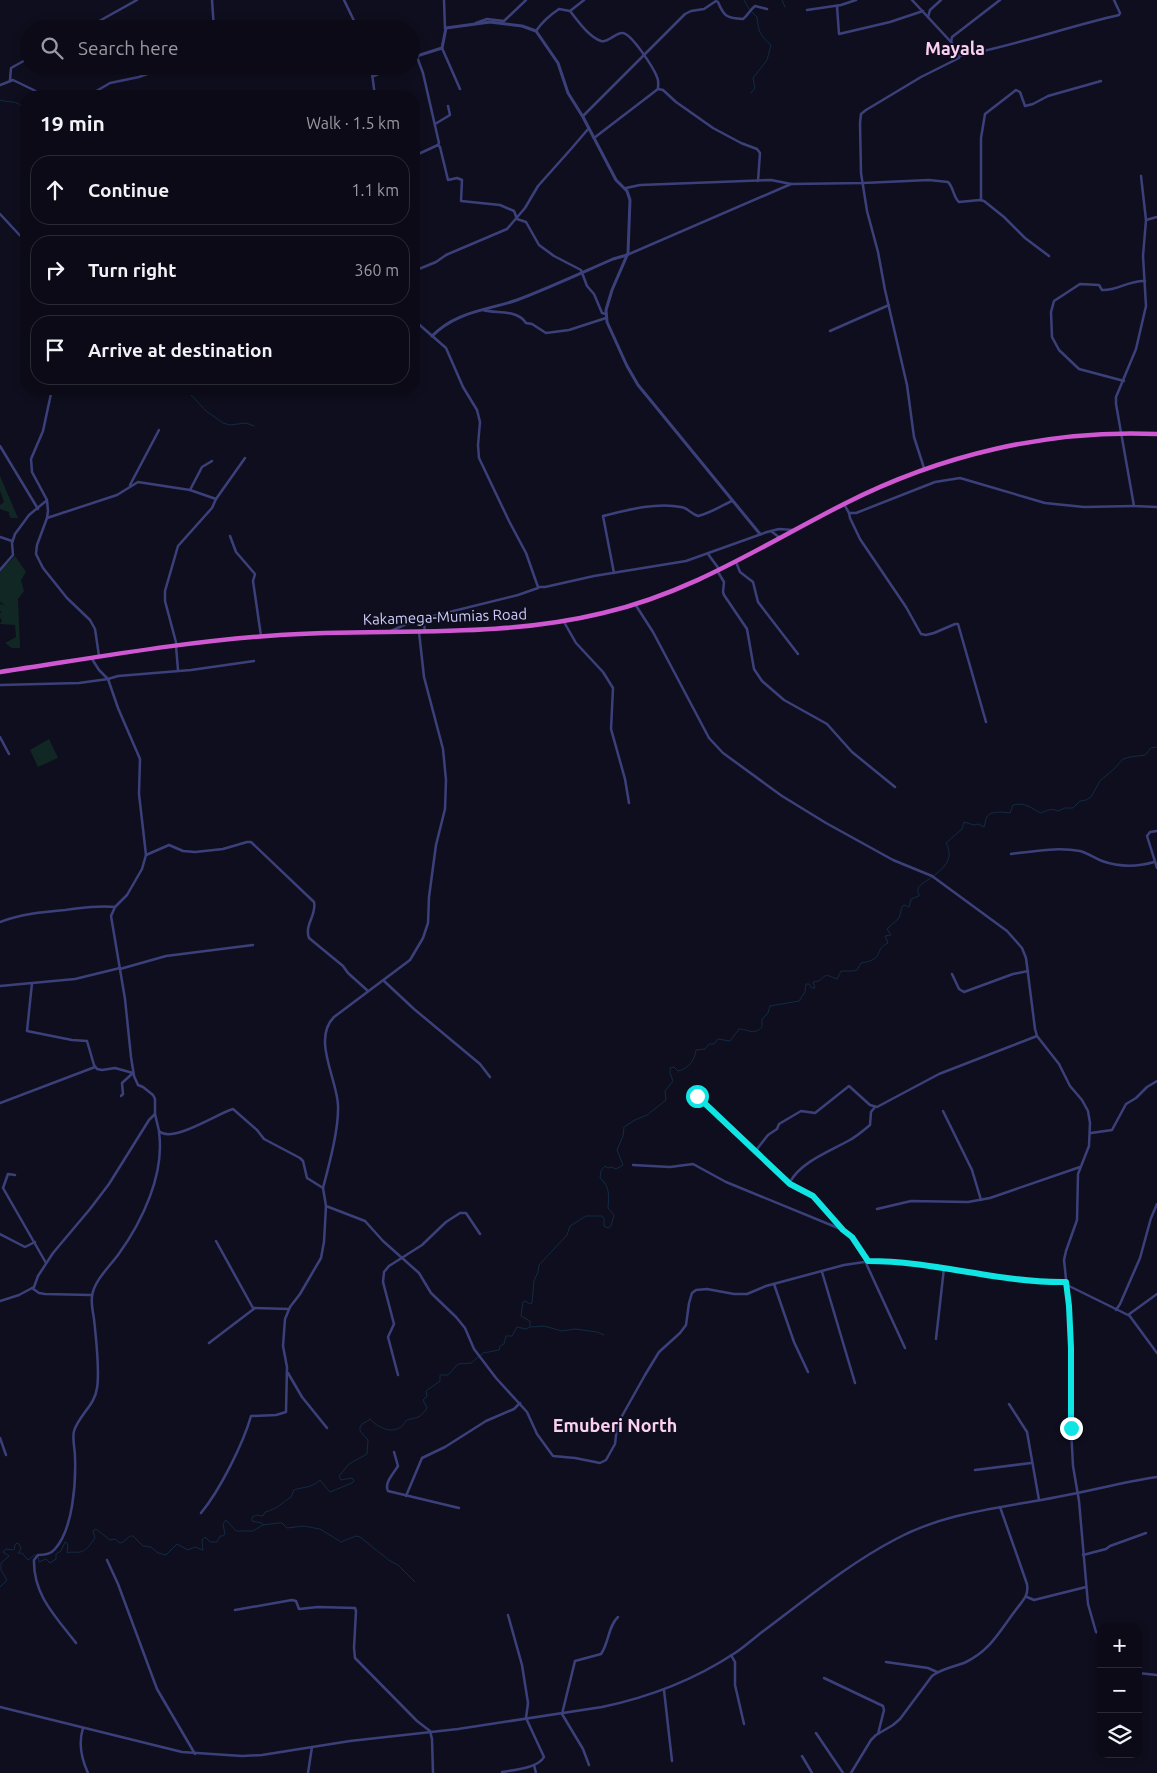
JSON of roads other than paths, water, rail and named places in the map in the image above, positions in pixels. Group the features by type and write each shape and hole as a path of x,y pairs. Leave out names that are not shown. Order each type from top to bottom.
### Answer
{"highway":[{"name":"Kakamega-Mumias Road","path":"0,672 176,646 261,636 504,629 564,622 635,604 668,593 719,571 844,504 924,468 973,454 1032,442 1070,437 1157,434"}],"street":[{"path":"100,20 137,0"},
{"path":"212,0 213,20"},
{"path":"344,0 353,20"},
{"path":"444,0 445,30 442,48 460,89"},
{"path":"476,23 487,19 504,21 526,0"},
{"path":"570,11 584,0"},
{"path":"807,10 837,6 856,0"},
{"path":"912,0 959,51 960,56"},
{"path":"928,17 930,10 941,0"},
{"path":"951,42 952,37 961,29 1000,0"},
{"path":"924,468 914,438 907,385 878,252 869,222 861,172 861,114 920,77 960,56 992,50 1068,27 1119,15 1114,0"},
{"path":"583,117 685,14 704,9 716,1 723,13 731,18 743,19 749,15 755,6 767,9"},
{"path":"837,6 839,34 883,24 923,11"},
{"path":"536,31 544,20 559,9 570,11 587,31 600,40 605,41 620,33 624,33 644,54 658,79 658,89"},
{"path":"445,30 446,28 490,22 522,26 536,31 558,63 566,88 616,180 626,188 630,200 627,255 612,290 606,316"},
{"path":"420,56 442,48"},
{"path":"10,80 11,68 20,63"},
{"path":"420,69 448,180 457,178 462,180 461,200 474,201 479,204 500,205 514,211 516,217 526,222 539,245 582,272 587,286 594,294 602,313 606,316 626,366 638,385 760,534"},
{"path":"98,90 110,83 146,75"},
{"path":"373,76 375,90"},
{"path":"0,85 10,80"},
{"path":"10,80 32,90"},
{"path":"981,200 980,145 984,114 1016,90 1020,92 1025,106 1048,96 1101,81"},
{"path":"594,138 658,89"},
{"path":"658,89 663,90 713,128 757,149 760,153 758,181"},
{"path":"434,124 450,115 448,106"},
{"path":"420,269 436,262 446,255 507,229 529,202 538,186 588,128"},
{"path":"420,153 438,145"},
{"path":"1134,506 1116,397 1136,349 1145,312 1146,291 1143,250 1146,220 1141,176"},
{"path":"626,188 640,185 771,180 791,184 936,180 951,185 958,202 981,200 1049,256"},
{"path":"432,336 441,327 457,317 518,299 620,256 627,255 791,184"},
{"path":"0,214 20,236"},
{"path":"1146,220 1157,217"},
{"path":"1124,381 1081,370 1059,350 1052,334 1052,306 1056,300 1080,284 1099,285 1102,290 1111,291 1117,286 1133,281 1145,281"},
{"path":"830,331 889,305"},
{"path":"483,310 514,314 522,318 526,323 532,324 546,333 569,330 606,316"},
{"path":"420,325 448,351 464,387 477,410 480,422 479,458 524,548 536,584 539,587"},
{"path":"51,395 44,425 31,462 34,476 47,500 47,518 36,545 37,558 67,598 90,620 95,629 99,657"},
{"path":"130,487 158,430"},
{"path":"0,446 38,508"},
{"path":"178,670 176,646 164,601 164,591 178,546 212,508 216,499 245,458"},
{"path":"190,490 202,467 212,461"},
{"path":"849,513 865,510 935,482 960,478 1045,504 1084,507 1157,507"},
{"path":"47,518 116,495 138,482 190,490 216,499"},
{"path":"0,570 13,555 12,541 22,523 47,500"},
{"path":"614,573 603,516 657,506 669,506 684,508 698,516 711,513 714,509 734,500"},
{"path":"844,504 860,539 906,607 921,634 930,634 953,624 958,624 986,722"},
{"path":"389,631 407,623 518,595 539,587 545,588 572,580 678,563 708,554 760,534 784,529 795,531"},
{"path":"771,531 780,539"},
{"path":"230,536 236,552 255,574 253,581 261,636"},
{"path":"0,537 12,541"},
{"path":"708,554 724,582 724,595 748,629 753,665 758,676 784,700 827,724 852,752 895,787"},
{"path":"736,562 740,572 753,582 758,602 798,654"},
{"path":"635,604 653,632 709,738 722,752 782,796 826,823 900,864 933,877 1007,931 1025,953 1033,1025 1037,1036 1059,1064 1070,1086 1086,1106 1090,1118 1091,1133 1089,1146 1078,1174 1077,1220 1064,1260 1071,1348 1070,1410 1073,1466 1078,1492 1088,1604 1097,1632"},
{"path":"422,619 425,631"},
{"path":"564,622 576,643 603,672 613,688 611,729 626,782 629,803"},
{"path":"201,1513 227,1471 247,1429 251,1416 276,1415 286,1412 287,1372 283,1342 284,1326 289,1309 304,1288 321,1258 326,1206 323,1188 338,1114 336,1091 326,1052 327,1028 334,1017 404,966 414,956 427,929 436,845 445,809 446,780 443,749 424,677 419,631"},
{"path":"76,1643 43,1600 38,1589 34,1563 37,1556 55,1549 65,1530 72,1507 75,1487 73,1433 90,1406 97,1389 96,1335 92,1295 99,1280 137,1226 146,1206 158,1172 160,1143 155,1114 156,1104 153,1095 138,1085 133,1073 120,969 111,916 115,906 127,895 142,869 146,855 139,794 140,759 108,680 98,670 92,658"},
{"path":"0,685 80,684 108,680 118,676 191,670 254,661"},
{"path":"0,738 9,754"},
{"path":"1157,831 1150,832 1147,836 1157,868"},
{"path":"146,855 169,845 183,851 195,852 223,849 252,842 315,903 308,929 308,938 343,966 368,991"},
{"path":"1012,854 1046,850 1073,850 1104,862 1129,866 1154,862"},
{"path":"0,922 22,915 42,912 115,906"},
{"path":"0,986 75,979 166,956 253,945"},
{"path":"952,974 959,989 964,992 1013,974 1028,971"},
{"path":"384,981 414,1009 480,1064 490,1077"},
{"path":"32,983 27,1031 87,1041 95,1066 100,1070 115,1068 133,1073"},
{"path":"756,1151 759,1144 777,1129 781,1123 801,1111 815,1113 848,1087 852,1088 867,1103 877,1107 963,1063 1037,1036"},
{"path":"0,1103 95,1066"},
{"path":"121,1096 123,1094 122,1082 133,1073"},
{"path":"1091,1133 1112,1130 1126,1104 1157,1081"},
{"path":"697,1096 790,1182 813,1196 843,1230 852,1237 867,1261 906,1348"},
{"path":"790,1182 798,1171 870,1125 871,1112 874,1107"},
{"path":"159,1131 164,1134 181,1131 233,1109 257,1130 264,1139 300,1158 303,1161 307,1178 323,1188"},
{"path":"943,1111 972,1170 982,1200"},
{"path":"0,1301 19,1296 32,1288 46,1263 109,1184 148,1120 155,1114"},
{"path":"633,1165 670,1167 694,1164 718,1178 843,1230"},
{"path":"877,1209 911,1201 959,1202 982,1200 1080,1167"},
{"path":"14,1175 8,1174 3,1188 46,1263"},
{"path":"1116,1310 1140,1258 1151,1218 1157,1204"},
{"path":"326,1206 365,1221 383,1241 421,1275 434,1297 465,1328 477,1354 527,1412 537,1434 553,1456 600,1463 605,1462 615,1444 617,1427 622,1416 658,1352 680,1333 686,1325 689,1303 694,1291 700,1289 740,1295 844,1265 867,1261 924,1264 1016,1279 1066,1283 1129,1315 1157,1352"},
{"path":"398,1376 388,1337 394,1324 383,1275 389,1266 422,1245 446,1222 460,1213 466,1213 480,1234"},
{"path":"0,1234 25,1247 35,1242"},
{"path":"216,1241 248,1299 255,1308"},
{"path":"936,1339 944,1268"},
{"path":"822,1272 855,1383"},
{"path":"774,1284 794,1342 808,1372"},
{"path":"32,1288 39,1293 45,1294 92,1295"},
{"path":"1129,1315 1157,1294"},
{"path":"209,1343 255,1308 289,1309"},
{"path":"287,1372 302,1397 327,1428"},
{"path":"406,1496 422,1458 445,1447 486,1421 514,1409 520,1403"},
{"path":"1009,1404 1026,1432 1039,1500"},
{"path":"0,1438 6,1455"},
{"path":"394,1452 398,1466 386,1488 389,1492 459,1508"},
{"path":"975,1470 1031,1463"},
{"path":"0,1707 170,1750 230,1756 262,1755 562,1714 626,1702 664,1690 731,1655 841,1574 889,1542 941,1520 1157,1477"},
{"path":"851,1773 871,1740 900,1718 932,1676 937,1672 964,1662 984,1650 995,1639 1027,1596 1027,1584 1000,1507"},
{"path":"1083,1555 1106,1549 1146,1533"},
{"path":"107,1560 118,1584 157,1689 195,1754"},
{"path":"1027,1596 1034,1600 1086,1587"},
{"path":"235,1610 292,1600 296,1601 299,1609 318,1607 355,1608 355,1658 417,1721 430,1731 433,1773"},
{"path":"502,1772 534,1765 544,1757 526,1718 528,1703 522,1665 508,1615"},
{"path":"589,1765 584,1749 562,1714 575,1661 601,1654 618,1617"},
{"path":"731,1655 735,1662 735,1685 744,1724"},
{"path":"886,1662 928,1668 937,1672"},
{"path":"1142,1673 1157,1675"},
{"path":"824,1678 884,1706 878,1734"},
{"path":"664,1690 672,1761"},
{"path":"83,1728 80,1752 88,1773"},
{"path":"816,1733 843,1773"},
{"path":"308,1773 312,1747"},
{"path":"802,1756 812,1773"},
{"path":"534,1765 536,1773"}],"waterway":[{"path":"744,0 757,17 762,36 771,45 767,60 753,78 755,88 751,93"},
{"path":"782,0 785,7"},
{"path":"0,100 20,105"},
{"path":"191,395 206,411 223,423 230,425 246,423 254,426"},
{"path":"263,1525 262,1523 252,1521 252,1517 257,1515 263,1516 265,1512 276,1508 291,1497 294,1490 310,1486 320,1480 330,1492 354,1481 352,1478 341,1480 339,1476 349,1464 367,1454 368,1440 360,1431 363,1423 370,1419 385,1429 398,1429 407,1420 418,1417 425,1412 427,1408 423,1400 427,1396 426,1391 440,1381 440,1375 448,1375 458,1364 471,1363 483,1353 499,1350 500,1346 504,1344 506,1336 512,1336 517,1327 526,1329 530,1327 530,1321 521,1316 523,1302 532,1303 534,1281 539,1265 567,1235 570,1226 586,1216 602,1216 604,1226 608,1228 611,1226 614,1215 608,1208 608,1191 606,1184 600,1178 601,1171 605,1166 616,1169 623,1165 617,1150 623,1136 624,1127 647,1115 666,1100 665,1091 673,1081 670,1068 674,1067 678,1071 685,1068 693,1061 696,1050 705,1049 709,1044 714,1044 718,1039 730,1041 739,1029 754,1032 759,1030 762,1027 762,1019 768,1013 770,1006 799,1001 805,992 806,984 815,988 813,982 827,976 837,979 841,971 857,970 861,963 877,957 881,949 888,943 885,936 891,935 887,929 899,918 902,907 904,905 909,907 911,899 919,896 918,890 920,886 944,867 948,860 949,852 946,843 962,829 964,822 984,827 987,816 996,812 1010,813 1013,805 1017,804 1028,806 1041,813 1050,810 1058,811 1065,808 1073,808 1080,801 1091,797 1100,781 1123,759 1145,755 1151,748 1157,747"},
{"path":"531,1327 544,1326 562,1331 575,1329 597,1332 604,1335"},
{"path":"0,1587 7,1580 1,1570 1,1563 9,1556 3,1552 6,1549 14,1550 17,1543 21,1549 18,1553 22,1553 28,1560 35,1555 38,1556 39,1562 46,1559 50,1563 56,1559 56,1554 61,1551 65,1542 68,1544 67,1553 85,1550 95,1538 93,1531 96,1529 110,1540 115,1539 120,1543 133,1536 143,1546 151,1547 158,1553 166,1555 177,1544 188,1550 195,1547 203,1550 202,1540 205,1537 210,1542 217,1542 220,1536 225,1534 223,1524 226,1520 236,1531 253,1531 263,1525 282,1523 287,1528 304,1526 320,1529 341,1542 356,1536 360,1537 390,1561 398,1565 415,1582"}],"district":[{"name":"Mayala","path":"955,49"},
{"name":"Emuberi North","path":"615,1426"}]}
